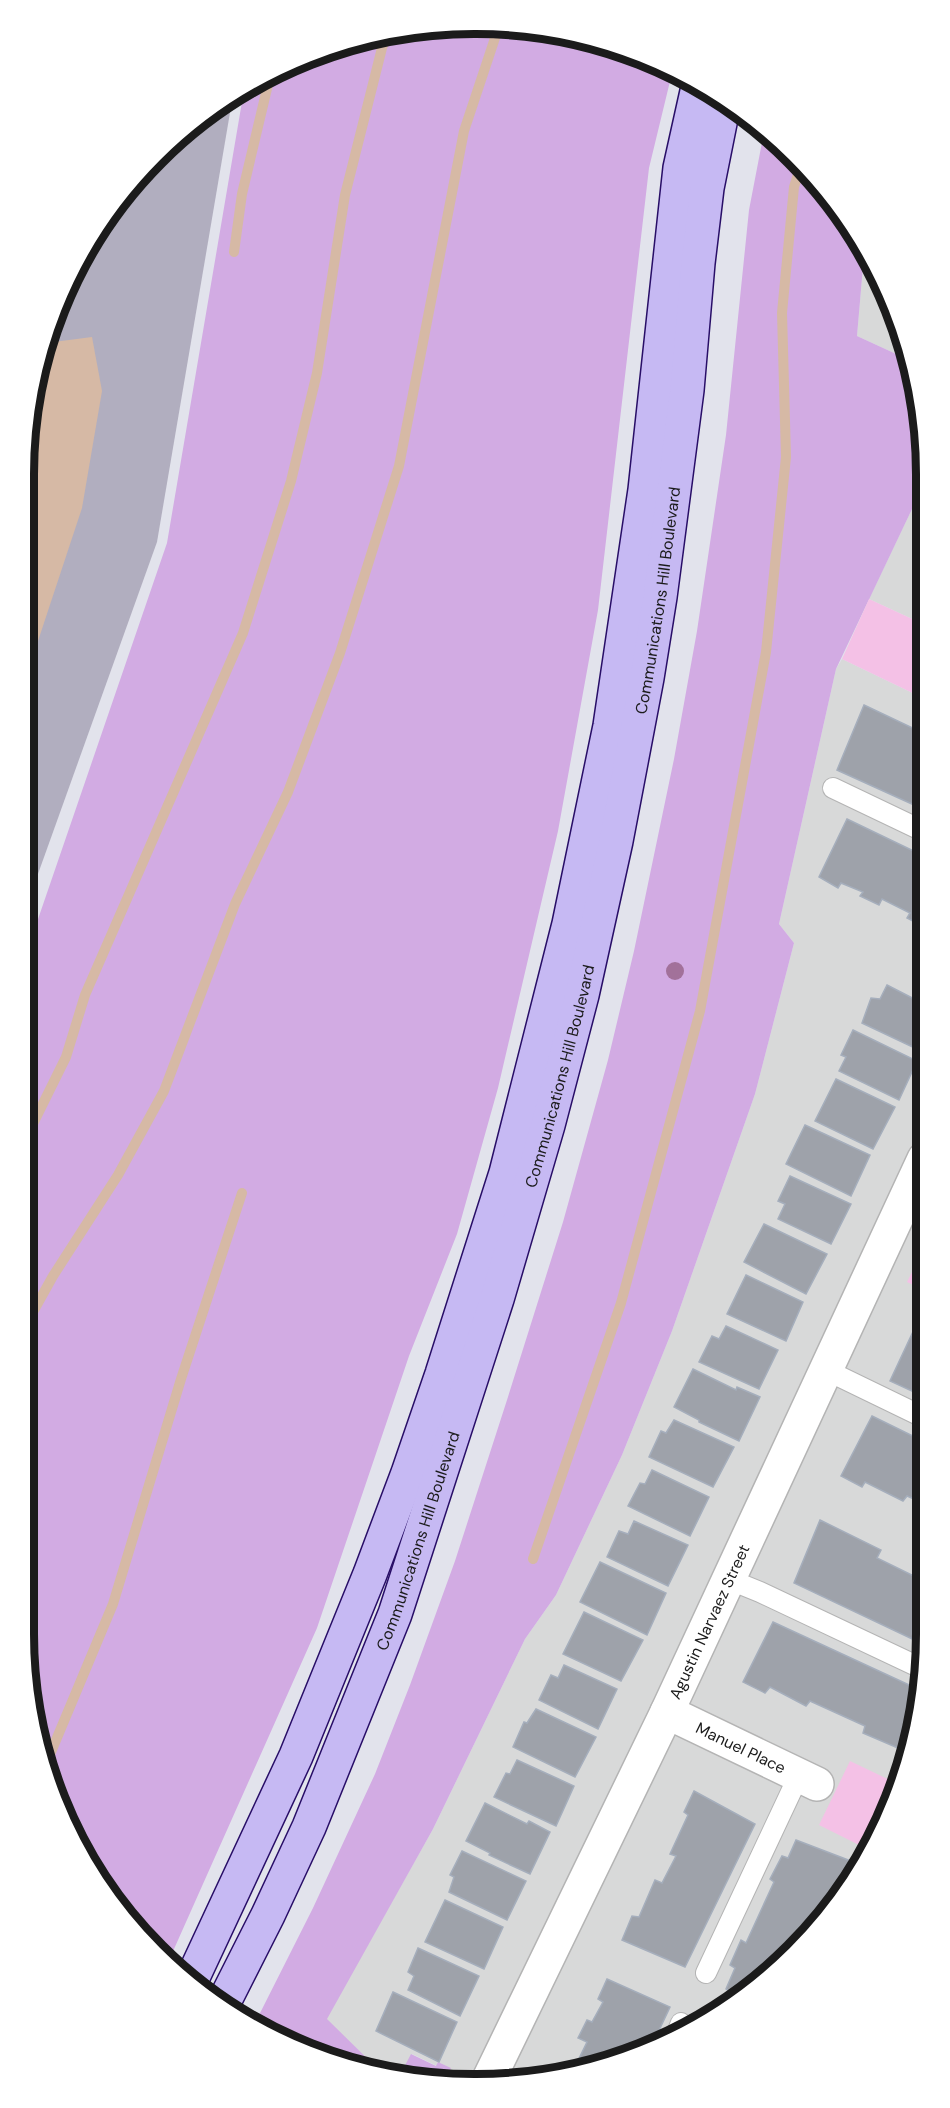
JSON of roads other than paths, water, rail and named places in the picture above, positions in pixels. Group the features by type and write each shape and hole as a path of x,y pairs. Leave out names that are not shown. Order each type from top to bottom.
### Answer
{"street":[{"name":"Communications Hill Boulevard","path":"195,1972 296,1756 370,1574 442,1374 506,1173 569,924 610,726 645,490 680,168 696,95"},
{"name":"Communications Hill Boulevard","path":"227,1997 309,1827 395,1614 497,1299 548,1125 582,995 616,841 647,678 660,597 685,401 707,188 722,111"},
{"name":"Agustin Narvaez Street","path":"492,2073 668,1712 916,1176"},
{"name":"Manuel Place","path":"668,1712 808,1779"}],"lane":[{"path":"833,788 916,828"},
{"path":"826,1370 916,1414"},
{"path":"728,1579 915,1665"},
{"path":"706,1973 808,1779"}],"waterway":[{"path":"34,1310 53,1276 118,1175 164,1091 235,904 288,792 340,653 399,466 464,131 496,35"},
{"path":"34,1122 66,1057 85,995 243,633 291,481 317,373 345,195 383,44"},
{"path":"234,252 242,194 267,87"},
{"path":"533,1559 621,1303 700,1011 766,652 786,457 782,313 794,187 797,176"},
{"path":"51,1751 113,1604 181,1379 242,1193"}]}
